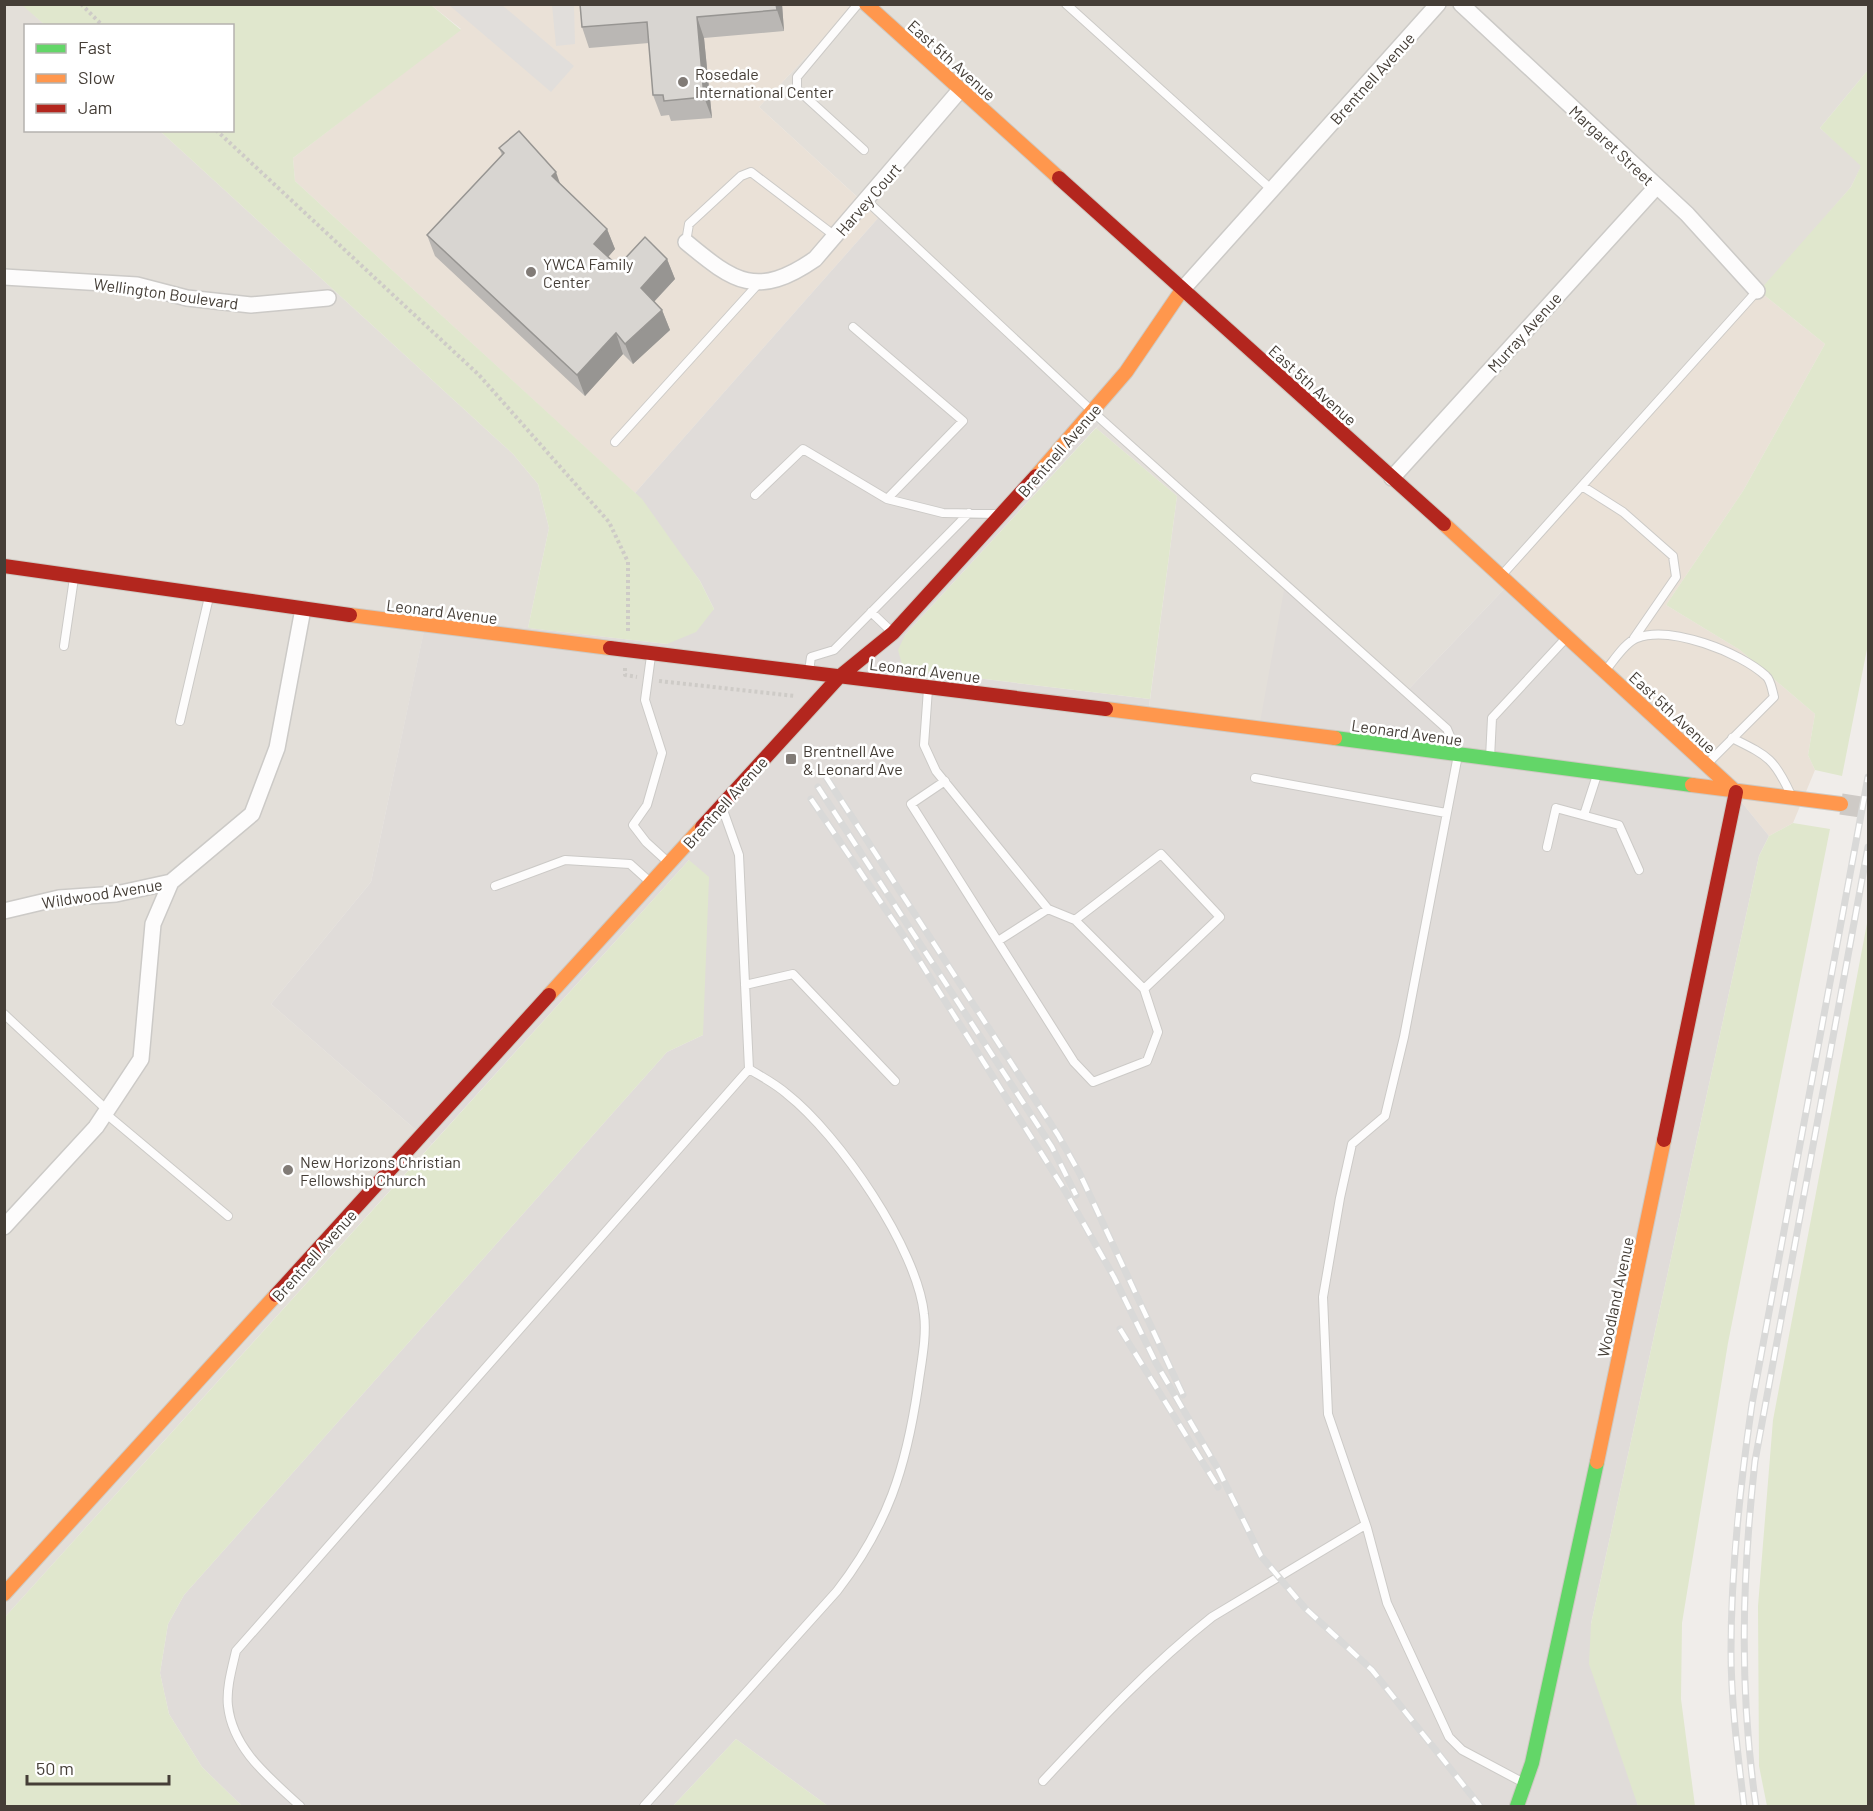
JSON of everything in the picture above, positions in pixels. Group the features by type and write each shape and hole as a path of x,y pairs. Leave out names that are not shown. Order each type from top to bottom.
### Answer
{"street":[{"name":"East 5th Avenue","path":"866,4 1501,576 1736,792"},
{"name":"Brentnell Avenue","path":"4,1594 839,676 893,633 1002,514 1126,372 1182,290 1438,4"},
{"name":"Margaret Street","path":"1461,4 1687,213 1757,291"},
{"name":"Harvey Court","path":"686,242 719,269 739,279 759,282 790,276 815,260 960,90"},
{"name":"Murray Avenue","path":"1392,478 1657,186"},
{"name":"Wellington Boulevard","path":"4,277 137,285 187,298 251,305 328,298"},
{"name":"Leonard Avenue","path":"4,566 209,597 1841,804"},
{"name":"Wildwood Avenue","path":"4,911 59,898 116,894 171,882 252,814 277,748 303,609"},
{"name":"Woodland Avenue","path":"1517,1806 1532,1763 1561,1634 1736,792"},
{"path":"4,1227 96,1127 141,1059 153,924 171,882"}],"lane":[{"path":"858,4 797,77 797,89 864,150"},
{"path":"1066,4 1272,190"},
{"path":"686,242 689,224 741,176 751,172 835,236"},
{"path":"867,201 1093,412 1447,729 1458,755 1404,1037 1384,1116 1352,1144 1340,1198 1323,1297 1328,1414 1365,1525 1387,1603 1449,1737 1462,1750 1525,1784"},
{"path":"615,442 759,282"},
{"path":"1501,576 1757,291"},
{"path":"853,327 963,421 887,499"},
{"path":"755,495 802,449 887,499 943,513 1002,514"},
{"path":"1582,486 1623,513 1673,556 1676,577 1635,638 1604,671"},
{"path":"809,673 811,657 834,650 969,513"},
{"path":"64,646 74,577"},
{"path":"180,721 209,597"},
{"path":"871,612 893,633"},
{"path":"1635,638 1660,633 1699,642 1742,659 1768,677 1774,697 1706,765"},
{"path":"1490,760 1492,718 1567,637"},
{"path":"651,654 645,700 662,753 647,805 633,825 646,842 669,863"},
{"path":"928,687 924,745 936,771 945,781 1048,909 1075,920 1144,989 1158,1032 1147,1061 1094,1082 1074,1062 911,804 945,781"},
{"path":"1732,738 1763,753 1777,766 1792,799"},
{"path":"1584,816 1597,774"},
{"path":"1255,778 1446,813"},
{"path":"300,1806 255,1763 237,1740 228,1706 236,1651 749,1069 738,855 722,806"},
{"path":"1547,848 1556,808 1619,825 1639,870"},
{"path":"1075,920 1161,854 1220,917 1144,989"},
{"path":"495,886 565,860 630,864 651,883"},
{"path":"998,941 1048,909"},
{"path":"745,985 793,974 895,1082"},
{"path":"4,1014 106,1112 228,1216"},
{"path":"644,1806 837,1591 864,1557 893,1498 910,1437 921,1366 924,1315 915,1271 891,1226 833,1138 788,1094 749,1069"},
{"path":"1043,1781 1127,1692 1199,1628 1365,1525"}],"path":[{"path":"81,4 101,24"},
{"path":"218,132 479,375 609,522 628,562 625,675 648,680 819,698"}],"shaded area":[{"path":"22,4 44,24 24,24 24,132 161,132 513,454 538,484 549,528 528,628 427,617 371,882 271,1004 432,1144 5,1617 4,5"},
{"path":"431,5 855,5 759,107 879,217 635,493 295,181 293,158 461,29"},
{"path":"449,5 502,5 574,66 551,92"},
{"path":"552,5 574,5 575,44 556,46"},
{"path":"855,5 1868,5 1868,70 1820,128 1862,165 1851,187 1507,586 1405,693 1260,728 1148,715 1177,496 1096,428 1102,421 759,107"},
{"path":"879,217 1102,421 905,635 909,670 1150,699 1148,714 1259,728 1285,585 1405,693 1507,586 1726,783 1769,836 1759,856 1591,1624 1638,1806 828,1806 736,1739 673,1806 242,1806 202,1767 169,1714 160,1673 168,1624 184,1595 667,1052 703,1035 689,860 432,1144 271,1004 371,882 427,616 667,644 714,609 700,581 635,493"},
{"path":"1759,291 1825,344 1743,491 1666,605 1740,650 1815,714 1808,755 1815,770 1793,823 1769,836 1726,783 1507,586 1511,562"}],"green space":[{"path":"22,5 431,5 461,30 293,158 295,181 642,499 700,581 714,609 696,632 667,644 528,628 549,528 538,484 513,454 161,132 234,132 234,24 44,24"},
{"path":"1868,70 1868,644 1842,776 1815,770 1808,755 1815,714 1740,650 1666,605 1743,491 1825,344 1759,291 1851,187 1861,166 1820,128"},
{"path":"1096,428 1177,496 1150,699 909,670 902,664 898,650 905,635"},
{"path":"1793,823 1830,829 1728,1343 1682,1623 1681,1699 1695,1806 1638,1806 1589,1664 1591,1624 1759,856 1769,836"},
{"path":"689,860 709,877 703,1035 667,1052 184,1595 168,1624 160,1673 169,1714 202,1767 242,1806 5,1806 5,1617"},
{"path":"1868,918 1868,1806 1767,1806 1759,1766 1758,1606 1773,1420"},
{"path":"736,1739 828,1806 673,1806"}],"building":[{"path":"580,4 776,4 777,10 697,17 704,97 664,101 663,95 653,95 647,22 582,27"},
{"name":"YWCA Family Center","path":"519,131 556,172 552,176 607,229 594,244 618,266 645,237 667,259 641,288 662,310 625,344 616,333 577,375 427,235 504,153 499,148"}],"tunnel":[{"path":"1841,804 1868,808"}],"railway":[{"path":"826,777 1058,1135 1080,1174 1183,1395"},
{"path":"1744,1806 1731,1670 1734,1558 1744,1466 1752,1404 1868,777"},
{"path":"818,787 1052,1147 1076,1195"},
{"path":"811,799 907,941 1064,1189 1114,1277 1156,1363 1218,1469 1261,1556 1305,1608 1372,1670 1480,1806"},
{"path":"1756,1806 1747,1719 1744,1634 1747,1548 1755,1461 1868,847"},
{"path":"1120,1329 1218,1487"}],"traffic: fast":[{"path":"1335,738 1692,785"},
{"path":"1517,1806 1532,1763 1597,1462"}],"traffic: slow":[{"path":"866,4 1059,178"},
{"path":"1036,476 1126,372 1182,290"},
{"path":"1444,524 1736,792"},
{"path":"350,615 610,648"},
{"path":"1106,709 1335,738"},
{"path":"1692,785 1841,804"},
{"path":"549,995 702,827"},
{"path":"1597,1462 1664,1140"},
{"path":"4,1594 276,1295"}],"traffic: jam":[{"path":"1059,178 1444,524"},
{"path":"702,827 839,677 893,633 1036,476"},
{"path":"4,566 350,615"},
{"path":"610,648 1106,709"},
{"path":"1664,1140 1736,792"},
{"path":"276,1295 549,995"}],"place":[{"name":"Rosedale International Center","path":"683,82"},
{"name":"YWCA Family Center","path":"531,272"},
{"name":"Brentnell Ave & Leonard Ave","path":"791,759"},
{"name":"New Horizons Christian Fellowship Church","path":"288,1170"}]}
